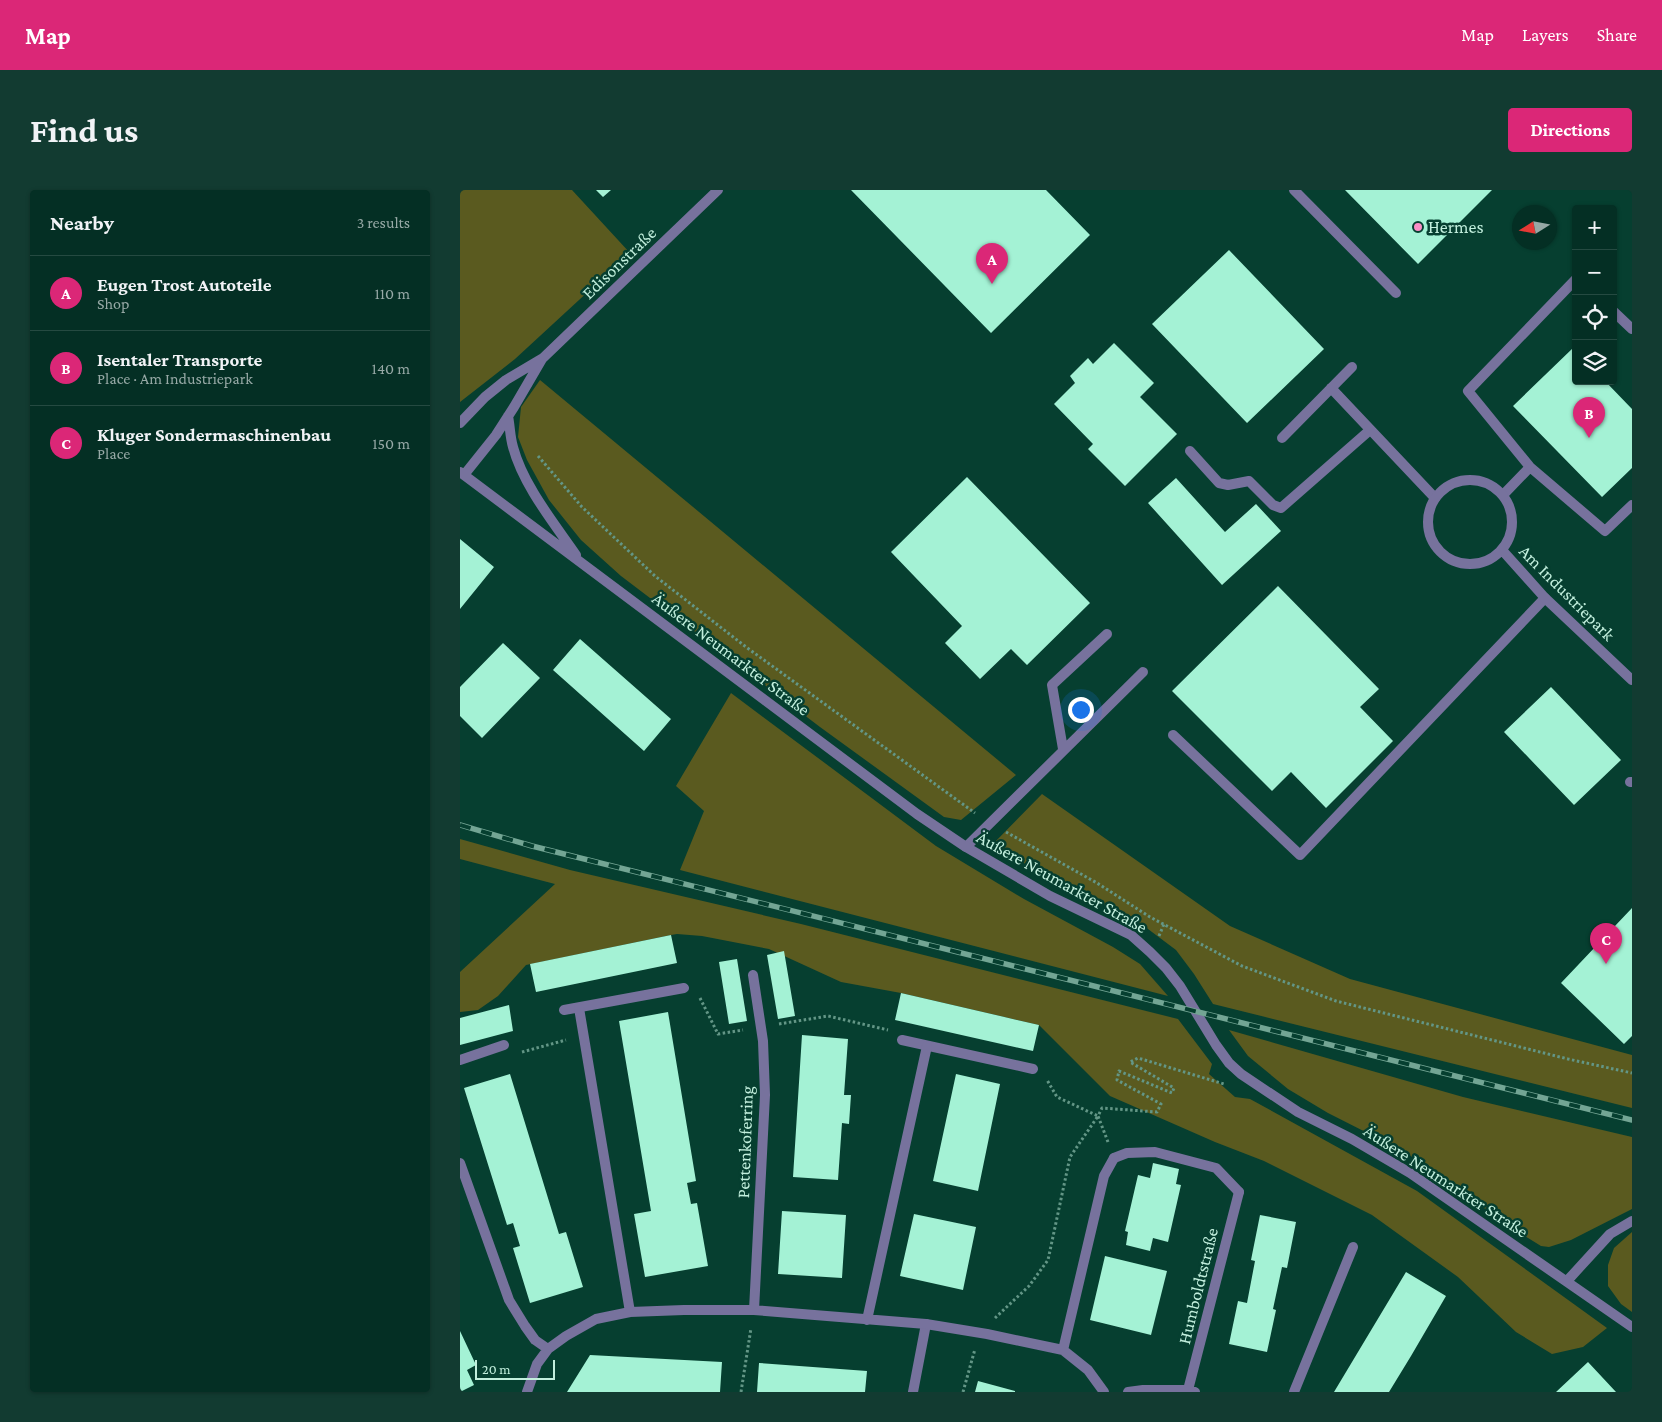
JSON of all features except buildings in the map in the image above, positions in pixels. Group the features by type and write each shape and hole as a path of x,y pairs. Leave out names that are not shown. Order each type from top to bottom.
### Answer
{"street":[{"name":"Edisonstraße","path":"460,423 485,397 506,380 543,358 718,190"},
{"path":"1294,190 1396,293"},
{"path":"1572,283 1468,391 1530,467 1605,531 1632,505"},
{"path":"1617,315 1632,329"},
{"name":"Edisonstraße","path":"462,474 496,435 543,358"},
{"path":"1282,438 1352,366"},
{"path":"1331,388 1435,498 1446,487 1468,480 1476,480 1490,485 1502,495 1530,467"},
{"path":"511,412 513,448 523,471 538,499 580,562"},
{"path":"1190,451 1220,483 1228,485 1249,481 1273,505 1281,508 1370,430"},
{"name":"Äußere Neumarkter Straße","path":"462,474 917,814 966,847 1050,896 1131,935 1166,968 1184,992 1216,1045 1241,1074 1298,1112 1352,1139 1410,1172 1632,1327"},
{"name":"Am Industriepark","path":"1435,498 1430,510 1430,535 1444,556 1456,562 1468,564 1480,563 1492,558 1502,550 1509,537 1512,522 1510,508 1502,495"},
{"name":"Am Industriepark","path":"1502,550 1545,598 1632,680"},
{"path":"1173,735 1300,855 1545,598"},
{"path":"1063,749 1052,686 1107,634"},
{"path":"966,847 1143,672"},
{"name":"Pettenkoferring","path":"753,975 761,1027 765,1095 754,1310"},
{"path":"564,1010 684,988"},
{"path":"579,1008 630,1312"},
{"path":"902,1040 1034,1069"},
{"path":"460,1060 504,1045"},
{"path":"867,1320 927,1046"},
{"name":"Humboldtstraße","path":"1114,1158 1127,1153 1155,1152 1216,1168 1239,1192 1192,1391 1143,1390 1128,1392"},
{"path":"1063,1350 1104,1176 1114,1158"},
{"path":"460,1163 509,1300 535,1340 548,1349"},
{"path":"1567,1281 1610,1234 1632,1221"},
{"path":"1294,1392 1353,1247"},
{"path":"527,1392 537,1364 548,1349 596,1319 630,1312 754,1310 926,1324 1063,1350 1088,1370 1104,1392"},
{"path":"913,1392 926,1324"}],"path":[{"path":"684,988 697,992 718,1034 828,1016 893,1031 902,1040"},
{"path":"504,1045 518,1053 584,1035"},
{"path":"964,1392 983,1334 996,1316 1029,1286 1048,1260 1070,1157 1102,1108 1157,1112 1161,1104 1117,1080 1120,1071 1172,1093 1174,1088 1130,1062 1138,1058 1222,1084 1234,1084 1241,1074"},
{"path":"1034,1069 1045,1077 1057,1097 1098,1116 1114,1158"},
{"path":"741,1392 754,1310"}],"shaded area":[{"path":"460,190 572,190 630,253 515,359 460,402"},
{"path":"540,380 1016,775 961,820 944,817 820,727 621,576 581,540 549,500 527,460 518,437 521,407"},
{"path":"731,693 936,846 1024,899 1113,947 1140,964 1168,996 680,870 704,811 676,786"},
{"path":"1042,794 1230,926 1350,979 1632,1055 1632,1108 1213,1004 1176,950 1144,926 991,846"},
{"path":"460,839 570,870 801,924 1178,1019 1212,1064 1209,1074 1235,1097 1250,1099 1417,1191 1607,1328 1583,1347 1552,1354 1516,1332 1458,1277 1372,1215 1264,1161 1215,1142 1110,1096 1039,1025 901,993 841,982 769,949 702,936 671,935 526,965 498,996 478,1010 460,1012 460,972 555,884 460,859"},
{"path":"1229,1030 1463,1097 1632,1137 1632,1209 1571,1240 1549,1247 1541,1246 1515,1230 1405,1152 1328,1113 1288,1089 1248,1056"},
{"path":"1632,1232 1632,1312 1621,1304 1608,1286 1608,1265 1614,1248"}],"railway":[{"path":"460,825 532,846 1632,1120"}],"place":[{"name":"Hermes","path":"1418,227"},
{"name":"Eugen Trost Autoteile","path":"992,284"},
{"name":"Isentaler Transporte","path":"1589,438"},
{"name":"Kluger Sondermaschinenbau","path":"1606,964"}]}
